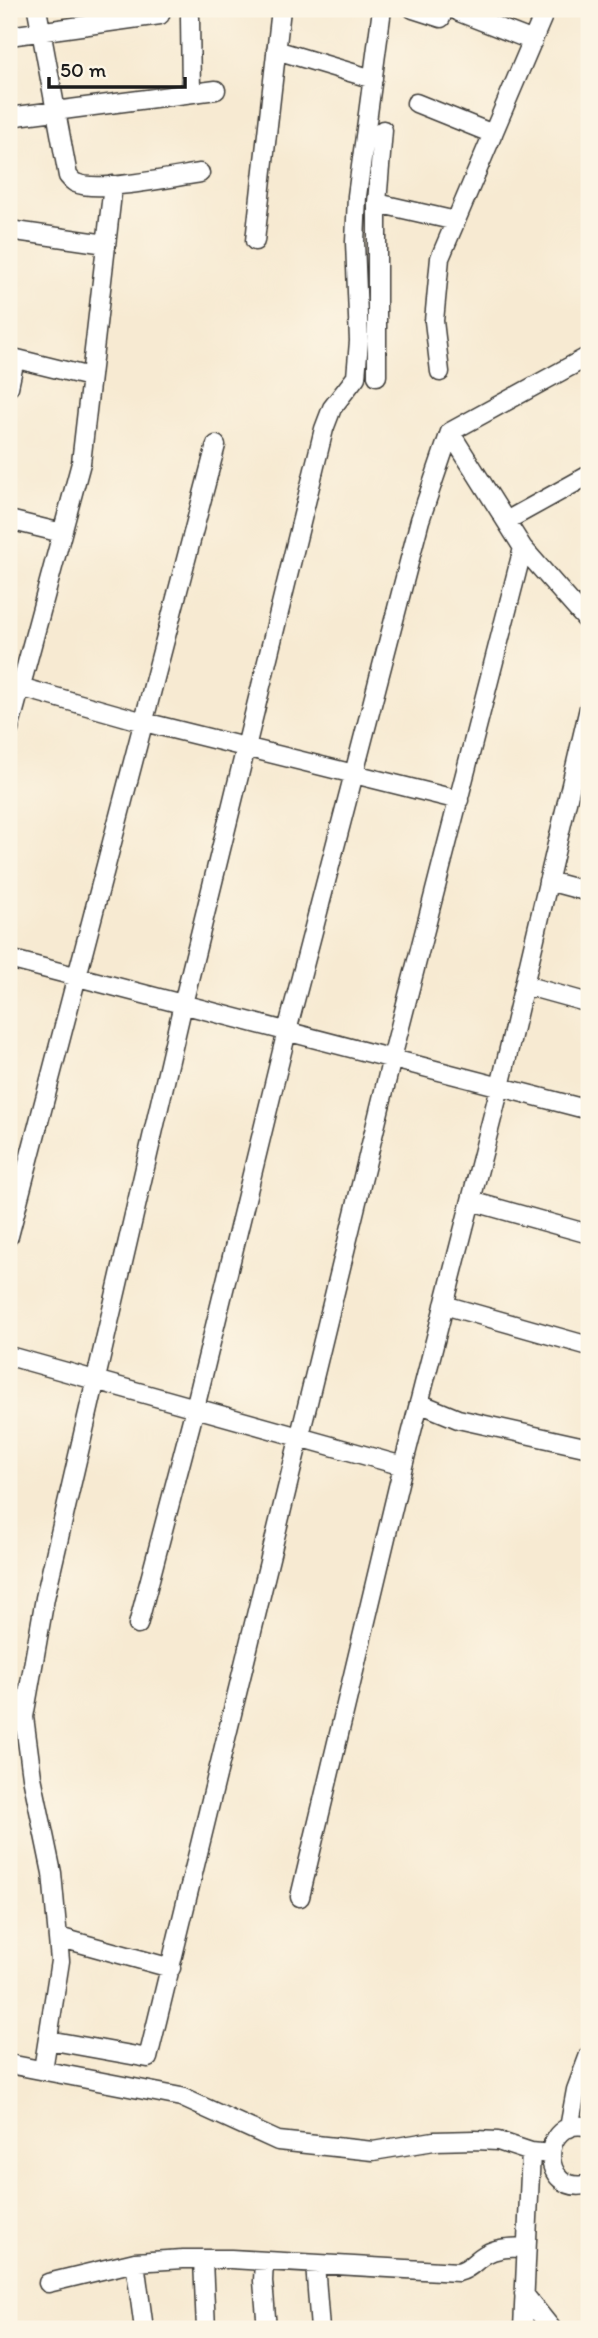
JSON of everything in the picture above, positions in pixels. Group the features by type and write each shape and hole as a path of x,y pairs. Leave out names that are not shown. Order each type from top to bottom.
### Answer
{"street":[{"path":"37,9 68,176 75,183 85,186 113,185 200,173"},
{"path":"256,241 281,9"},
{"path":"43,2070 60,1961 52,1873 32,1777 24,1717 45,1598 95,1381 183,1004 324,429 332,408 356,377 359,341 355,242 357,196 382,9"},
{"path":"413,9 450,15 533,41"},
{"path":"440,372 434,321 440,258 546,9"},
{"path":"9,36 160,15"},
{"path":"190,17 191,93"},
{"path":"276,50 373,79"},
{"path":"9,117 216,90"},
{"path":"416,103 493,134"},
{"path":"377,376 377,203 383,131"},
{"path":"10,719 81,463 113,185"},
{"path":"377,203 456,221"},
{"path":"9,230 106,244"},
{"path":"138,1625 353,776 420,520 450,432 589,356"},
{"path":"9,387 12,358 90,377"},
{"path":"450,432 523,548 589,624"},
{"path":"9,1236 216,445"},
{"path":"506,521 589,475"},
{"path":"9,520 62,533"},
{"path":"48,2040 148,2058 392,1058 523,548"},
{"path":"20,687 353,776 458,800"},
{"path":"300,1897 403,1466 500,1087 589,708"},
{"path":"548,881 589,892"},
{"path":"9,959 589,1110"},
{"path":"524,985 589,1003"},
{"path":"471,1201 589,1234"},
{"path":"444,1305 589,1346"},
{"path":"9,1356 403,1466"},
{"path":"419,1403 458,1419 589,1448"},
{"path":"58,1937 171,1968"},
{"path":"569,2127 576,2090 589,2055"},
{"path":"9,2064 181,2098 278,2141 373,2151 434,2141 498,2141 531,2152 551,2154"},
{"path":"589,2127 569,2127 559,2134 552,2145 551,2154 553,2170 561,2179 573,2185 589,2184"},
{"path":"523,2329 531,2152"},
{"path":"48,2283 135,2262 231,2259 458,2272 468,2270 486,2254 525,2247"},
{"path":"202,2260 206,2329"},
{"path":"264,2261 267,2329"},
{"path":"135,2262 144,2329"},
{"path":"314,2264 320,2329"},
{"path":"524,2294 552,2329"}]}
